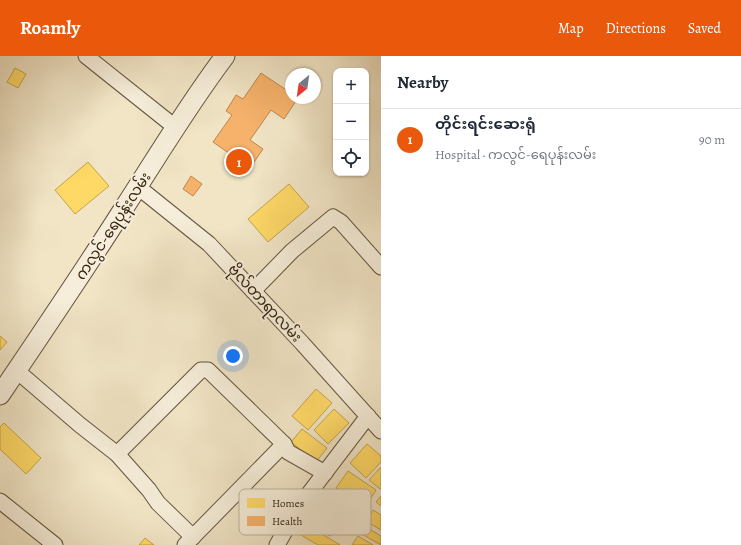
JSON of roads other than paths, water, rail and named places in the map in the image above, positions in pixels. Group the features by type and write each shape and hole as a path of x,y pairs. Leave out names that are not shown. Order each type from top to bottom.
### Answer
{"street":[{"path":"86,56 175,127"},
{"name":"ကလွင်-ရေပုန်းလမ်း","path":"0,396 73,288 175,127 225,56"},
{"name":"ဗိုလ်တာရာလမ်း","path":"138,187 209,244 302,343 381,431"},
{"path":"253,291 292,252 333,217 341,222 381,267"},
{"path":"17,370 117,454 149,490 189,541 239,490"},
{"path":"117,454 200,370 208,370 284,444 288,452 325,473"},
{"path":"313,489 368,416"},
{"path":"240,489 284,444"},
{"path":"0,501 56,545"},
{"path":"277,545 283,535"}],"place":[{"name":"တိုင်းရင်းဆေးရုံ","path":"239,162"}]}
